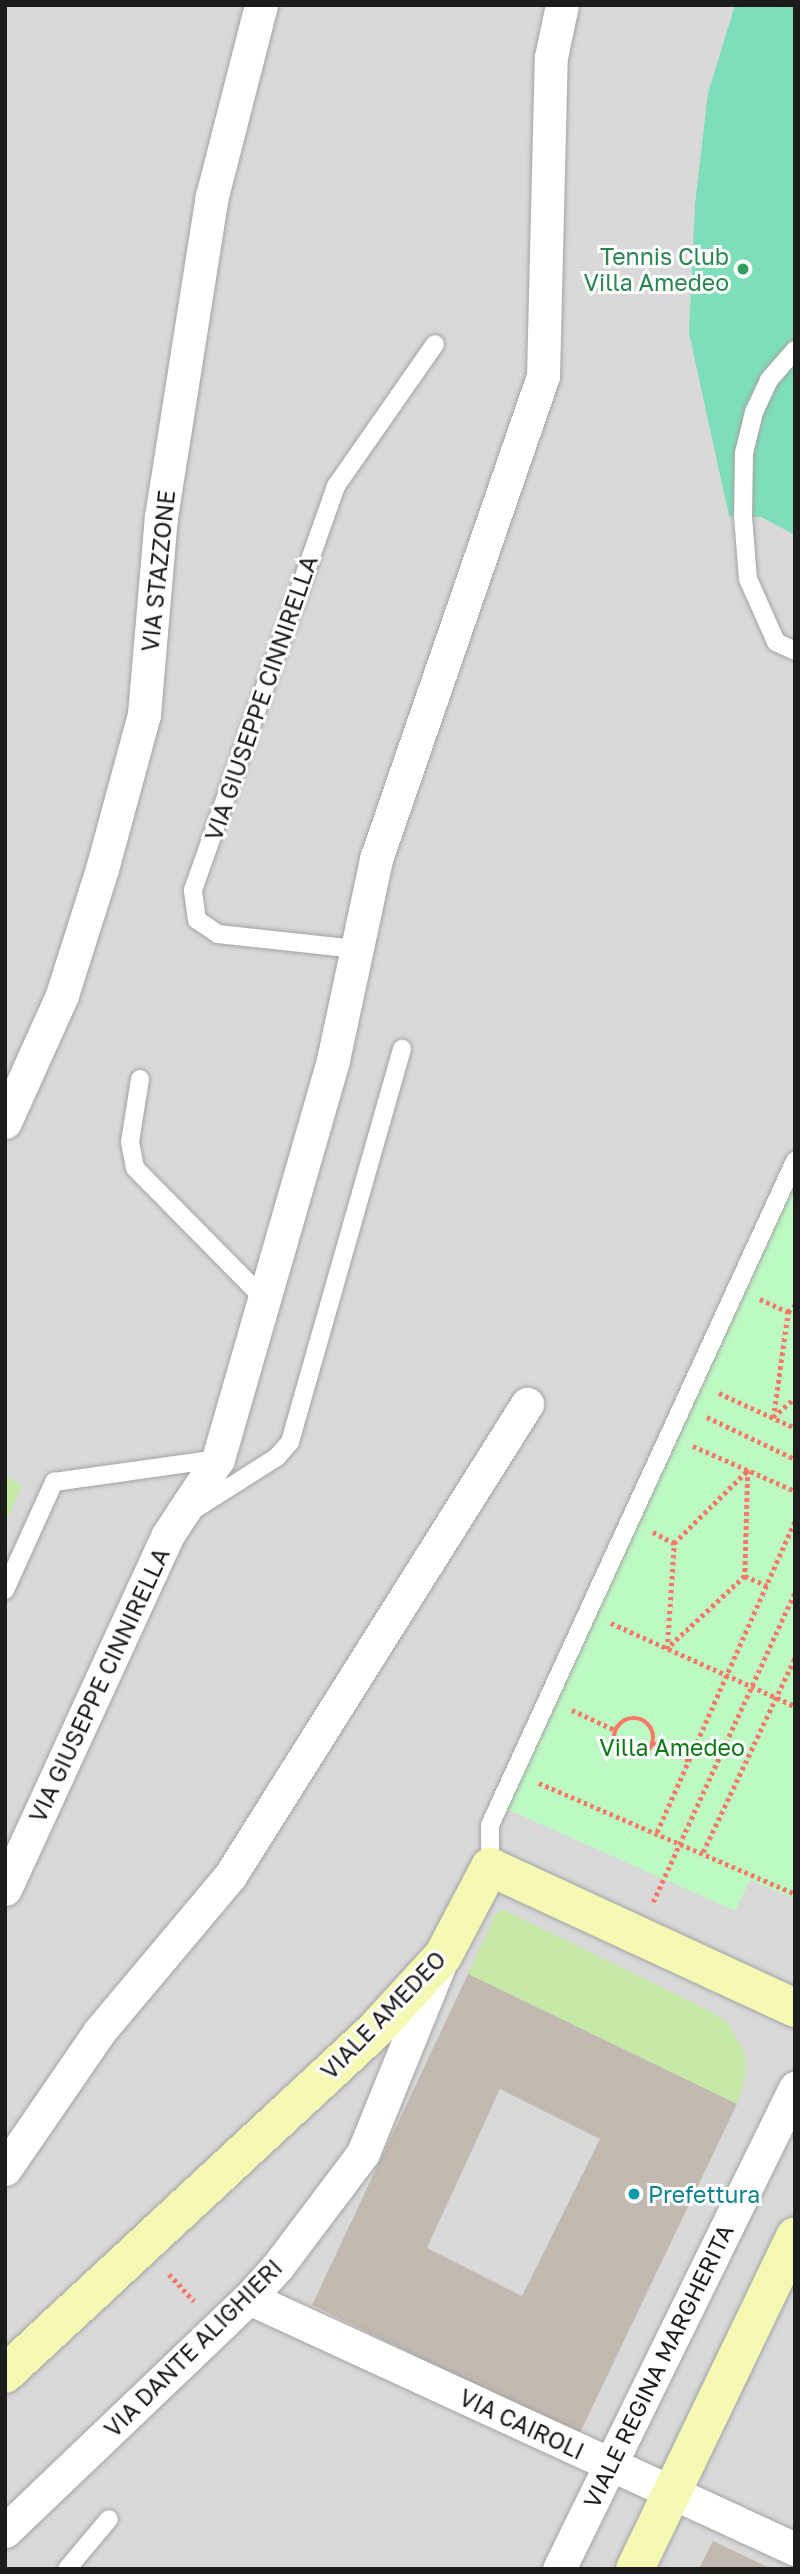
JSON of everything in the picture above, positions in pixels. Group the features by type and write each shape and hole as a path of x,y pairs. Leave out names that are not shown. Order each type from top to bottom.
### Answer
{"street":[{"name":"VIA STAZZONE","path":"5,1122 62,995 102,869 144,714 162,517 212,196 261,5"},
{"name":"VIA GIUSEPPE CINNIRELLA","path":"5,1889 167,1536 218,1459 332,1060 376,859 543,376 551,57 562,5"},
{"path":"5,2168 99,2032 230,1876 527,1404"},
{"path":"490,1867 795,2008"},
{"name":"VIALE AMEDEO","path":"5,2374 373,2032 443,1956 490,1867"},
{"name":"VIA DANTE ALIGHIERI","path":"5,2531 249,2298 278,2266 363,2153 443,1956"},
{"name":"VIALE REGINA MARGHERITA","path":"559,2569 795,2088"},
{"path":"635,2569 795,2237"},
{"name":"VIA CAIROLI","path":"249,2298 795,2549"}],"lane":[{"name":"VIA GIUSEPPE CINNIRELLA","path":"356,949 218,934 197,919 193,890 336,486 435,344"},
{"path":"795,350 769,380 754,412 744,453 743,516 748,579 776,642 795,651"},
{"path":"178,1520 277,1457 290,1441 402,1049"},
{"path":"140,1079 130,1142 135,1168 264,1298"},
{"path":"490,1867 490,1825 795,1161"},
{"path":"5,1590 54,1482 218,1459"},
{"path":"66,2569 109,2519"}],"path":[{"path":"751,1309 762,1286"},
{"path":"756,1297 788,1312"},
{"path":"773,1418 788,1312 795,1306"},
{"path":"712,1390 795,1428"},
{"path":"773,1418 795,1398"},
{"path":"701,1414 795,1459"},
{"path":"687,1443 795,1491"},
{"path":"667,1649 674,1543 748,1470"},
{"path":"667,1649 746,1576 748,1470"},
{"path":"657,1832 795,1520"},
{"path":"645,1536 648,1529 674,1543"},
{"path":"746,1576 767,1586"},
{"path":"638,1935 795,1592"},
{"path":"607,1621 795,1706"},
{"path":"703,1852 795,1657"},
{"path":"563,1720 568,1708 615,1730"},
{"path":"637,1718 653,1730 654,1743 646,1754 627,1756 617,1749 615,1730 624,1720 637,1718"},
{"path":"654,1743 690,1761"},
{"path":"535,1781 795,1894"},
{"path":"143,2246 218,2328"}],"shaded area":[{"path":"5,5 795,5 795,2569 5,2569"}],"green space":[{"name":"Tennis Club Villa Amedeo","path":"735,5 795,5 795,535 761,517 729,516 689,333 695,204 708,93"},
{"name":"Villa Amedeo","path":"795,1184 795,1899 750,1880 735,1911 507,1809"},
{"path":"5,1475 22,1486 5,1523"},
{"path":"504,1910 710,2011 728,2023 745,2054 746,2075 737,2104 468,1974 497,1912"}],"building":[{"name":"Prefettura","path":"468,1974 737,2104 579,2435 312,2305","holes":["500,2089 600,2139 522,2296 427,2248"]},
{"path":"713,2541 772,2569 699,2569"}],"place":[{"name":"Tennis Club Villa Amedeo","path":"743,269"},
{"name":"Prefettura","path":"634,2194"}]}
